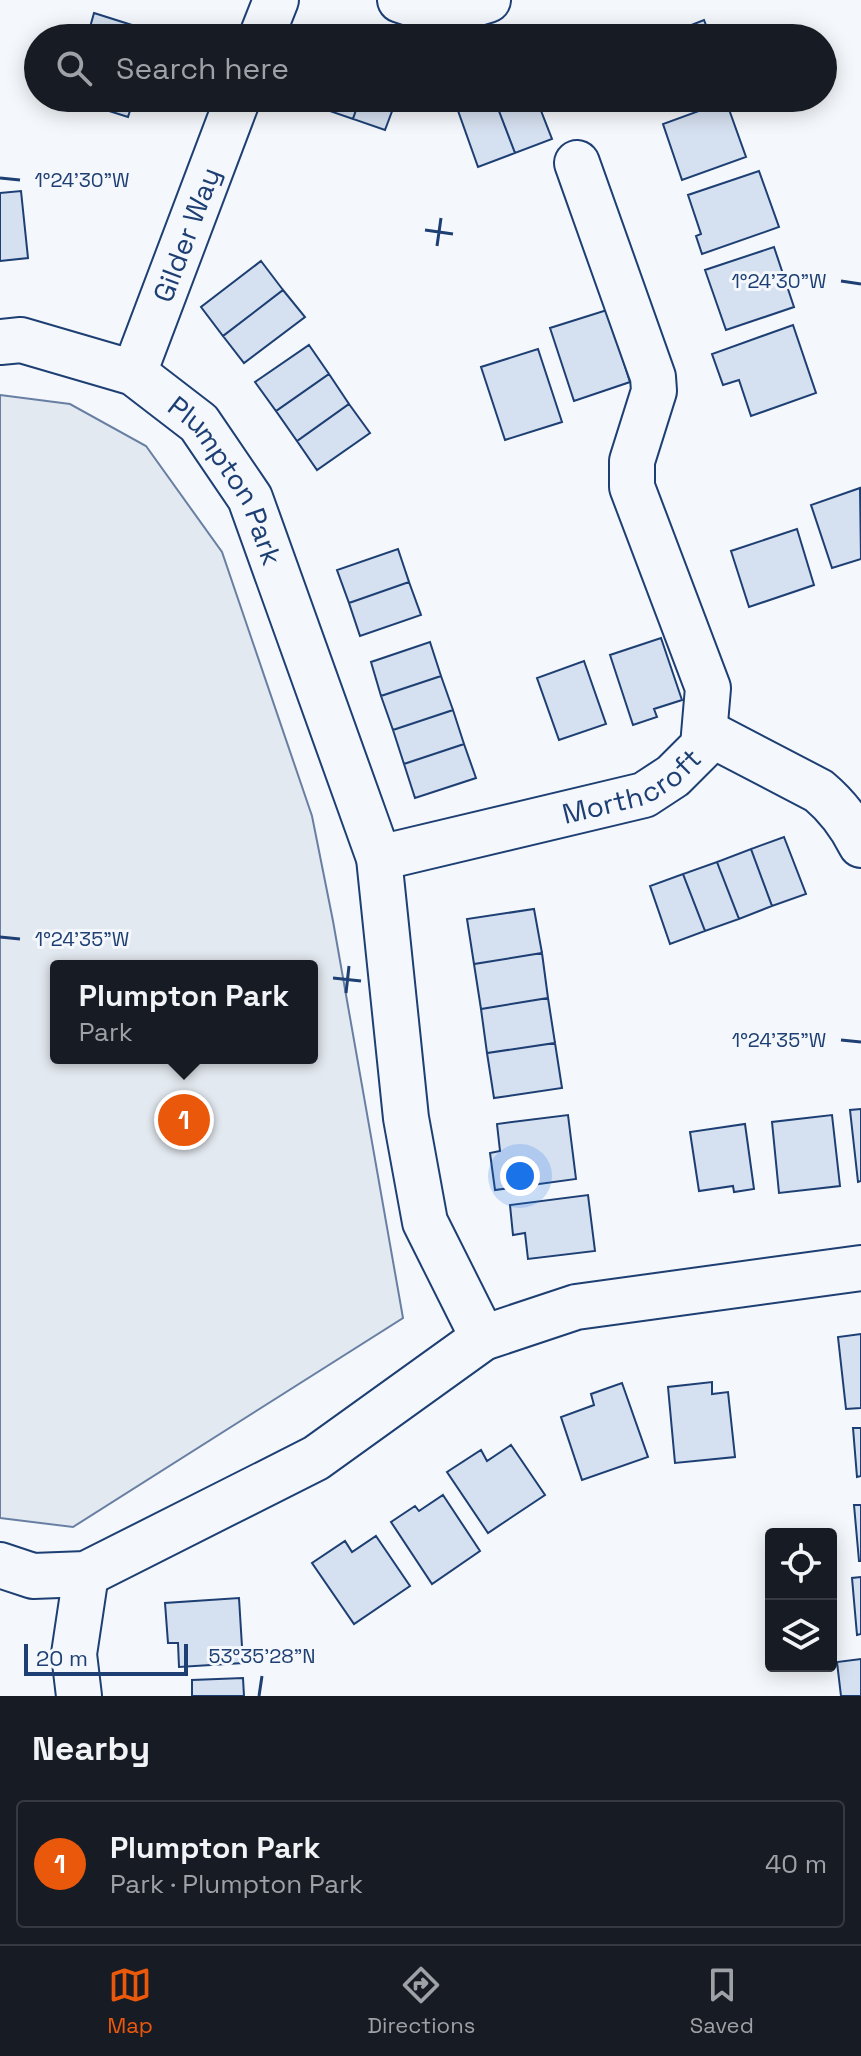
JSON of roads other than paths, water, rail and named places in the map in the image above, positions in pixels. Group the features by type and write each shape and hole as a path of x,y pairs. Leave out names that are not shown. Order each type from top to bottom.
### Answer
{"street":[{"path":"267,24 276,0"},
{"path":"400,0 455,10 488,0"},
{"name":"Gilder Way","path":"134,373 233,112"},
{"name":"Morthcroft","path":"379,858 644,795 673,776 703,746 708,688 632,487 632,461 654,391 653,377 577,163"},
{"name":"Plumpton Park","path":"0,342 21,340 134,373 199,423 250,498 379,858 406,1118 425,1222 483,1338"},
{"path":"706,732 819,791 846,818 861,845"},
{"path":"0,1565 33,1576 86,1574 316,1458 483,1338 576,1307 861,1268"},
{"path":"79,1696 74,1654 86,1574"}],"place":[{"name":"Plumpton Park","path":"184,1120"}]}
